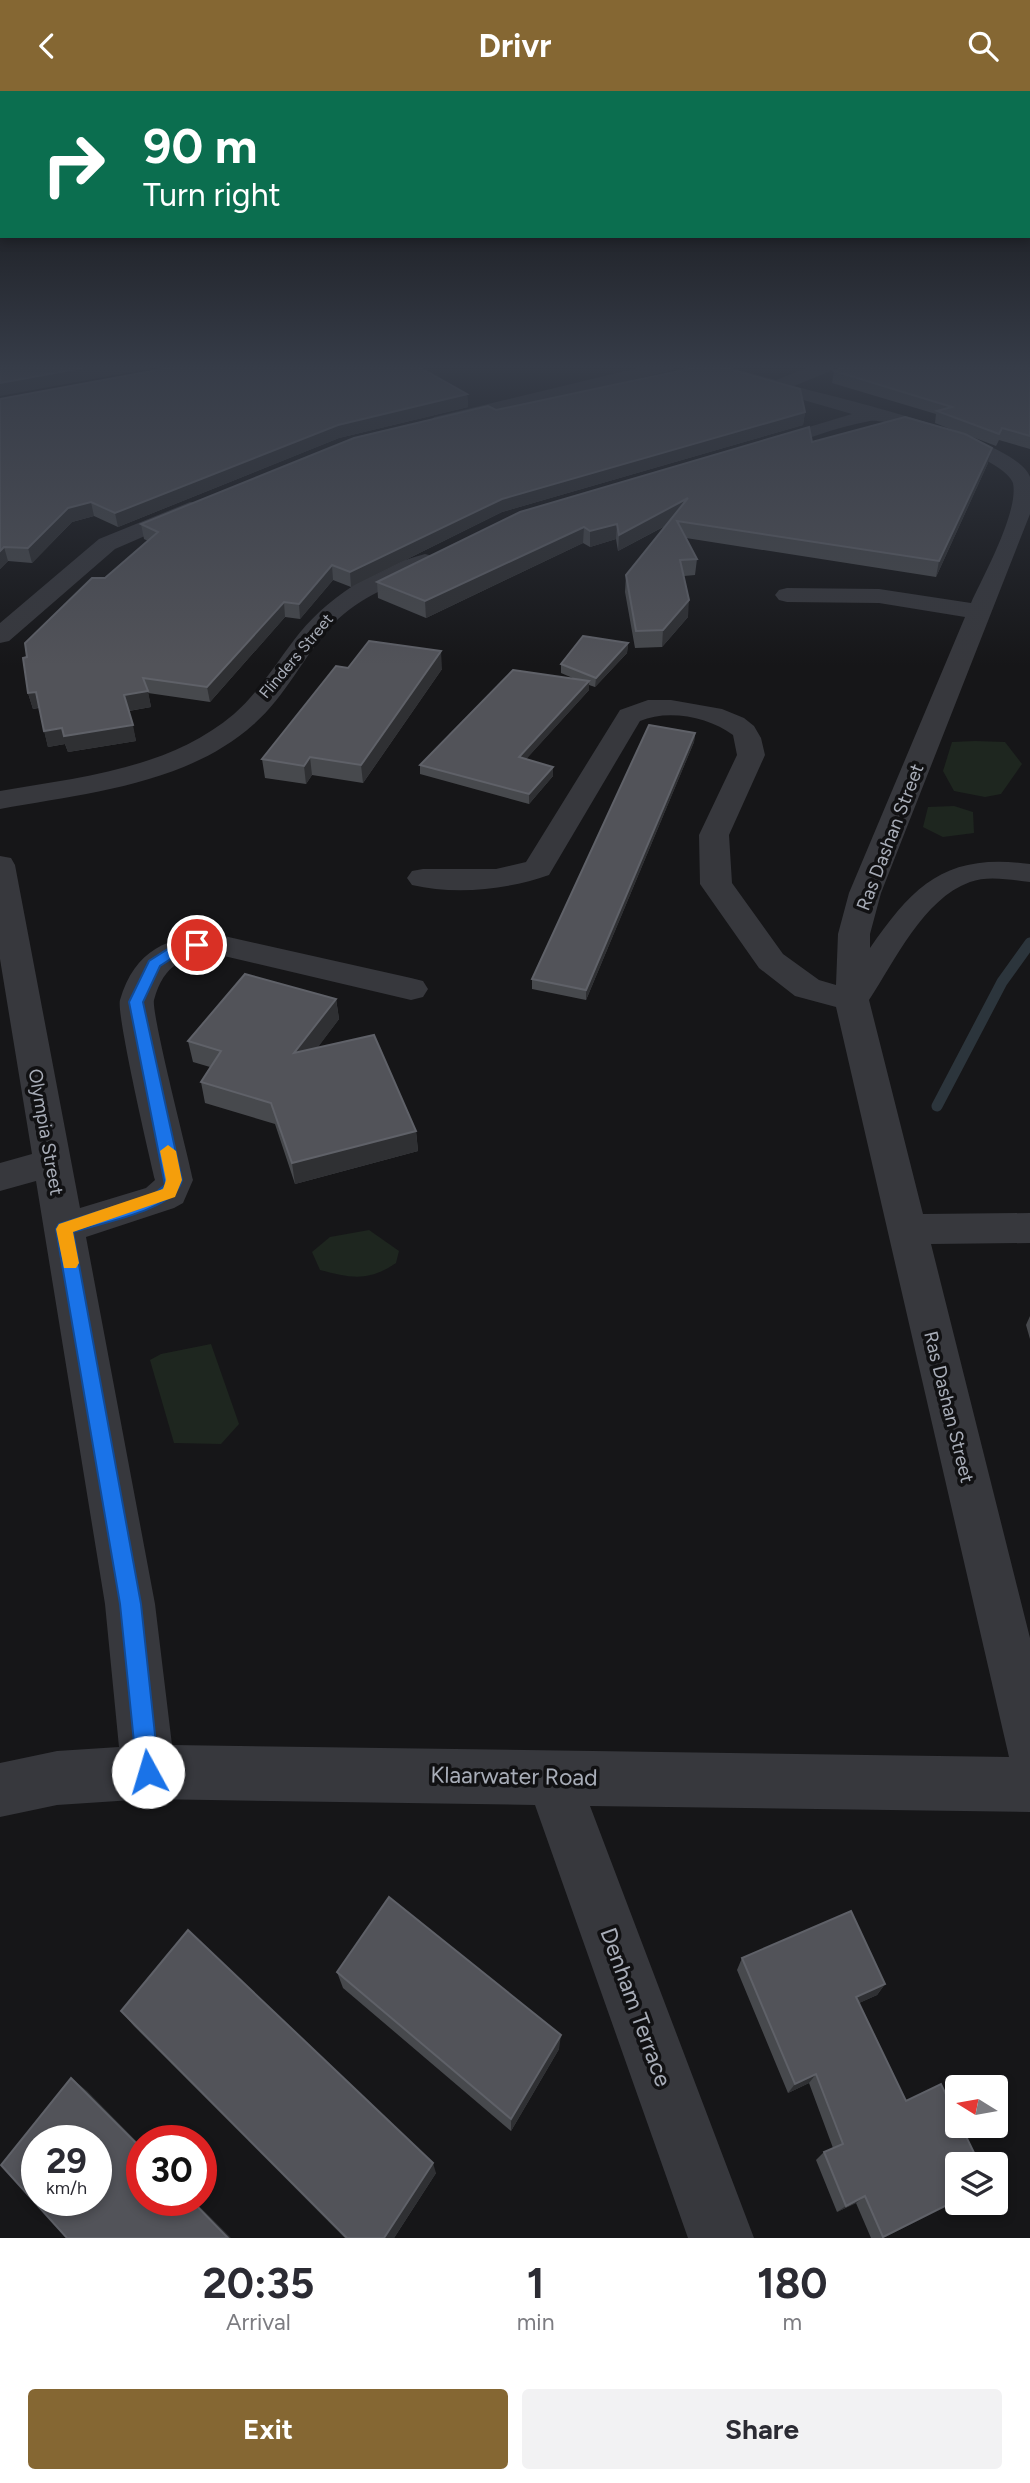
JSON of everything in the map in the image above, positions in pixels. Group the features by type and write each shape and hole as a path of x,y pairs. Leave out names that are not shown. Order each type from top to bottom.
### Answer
{"street":[{"name":"Ras Dashan Street","path":"1012,466 1023,482 1023,505 865,893 854,934 852,1000 1030,1744"},
{"path":"0,636 107,544 210,501"},
{"name":"Flinders Street","path":"0,800 120,776 169,762 211,743 246,718 339,605 449,550"},
{"path":"787,595 879,596 979,612"},
{"path":"422,877 497,880 521,876 538,868 630,716 652,707 675,708 725,719 742,729 749,741 751,755 714,835 713,868 716,884 724,900 779,967 807,988 852,1000 920,905 941,884 971,872 1030,873"},
{"name":"Olympia Street","path":"0,865 130,1604 148,1772"},
{"path":"64,1229 160,1198 172,1188 174,1180 136,1002 154,964 176,950 197,945 224,946 411,989"},
{"path":"0,1177 51,1162"},
{"path":"906,1229 1030,1228"},
{"name":"Klaarwater Road","path":"0,1790 57,1778 148,1772 1030,1785"},
{"name":"Denham Terrace","path":"552,1776 720,2238"}],"shaded area":[{"path":"952,742 1005,742 1022,764 1001,794 985,797 954,791 943,771"},
{"path":"954,806 973,812 974,833 943,837 923,827 928,807"},
{"path":"369,1230 399,1251 396,1263 377,1273 359,1277 320,1270 312,1252 330,1237"},
{"path":"211,1344 239,1424 221,1444 174,1443 150,1360 161,1354"}],"building":[{"path":"0,466 234,466 115,513 91,502 68,508 28,548 4,547 0,551"},
{"path":"284,466 616,466 502,499 350,572 332,565 299,604 284,602 207,687 143,678 148,691 124,695 133,725 64,736 62,728 44,731 36,692 28,693 23,658 27,657 25,643 92,578 105,578 158,532 141,524"},
{"path":"676,466 983,466 939,561 677,521 697,559 680,560 689,600 663,630 636,631 626,575 688,498 619,535 617,524 590,531 584,527 425,601 377,582 520,512"},
{"path":"583,636 628,643 596,678 561,664"},
{"path":"369,641 441,651 361,765 310,757 304,766 262,759 336,666 348,668"},
{"path":"513,670 589,681 519,757 553,767 529,794 420,765"},
{"path":"649,725 695,733 586,990 532,979"},
{"path":"245,974 336,999 294,1053 374,1035 416,1131 292,1163 271,1103 201,1082 221,1051 188,1041"},
{"path":"389,1897 561,2035 511,2119 337,1972"},
{"path":"851,1911 885,1984 856,1997 906,2101 941,2084 945,2092 945,2139 967,2139 974,2152 945,2152 945,2206 883,2237 865,2196 846,2206 824,2152 843,2144 816,2074 795,2084 742,1958"},
{"path":"188,1930 433,2163 384,2238 347,2238 121,2011"},
{"path":"71,2078 126,2133 126,2216 207,2216 228,2238 67,2238 47,2216 112,2216 112,2125 33,2125"},
{"path":"21,2140 21,2187 1,2165"}],"waterway":[{"path":"937,1106 1002,982 1030,943"}],"slow traffic":[{"path":"70,1263 64,1229 169,1193 174,1180 168,1151"}],"route":[{"path":"148,1772 130,1604 64,1229 160,1198 172,1188 174,1180 136,1002 154,964 176,950 197,945"}]}
